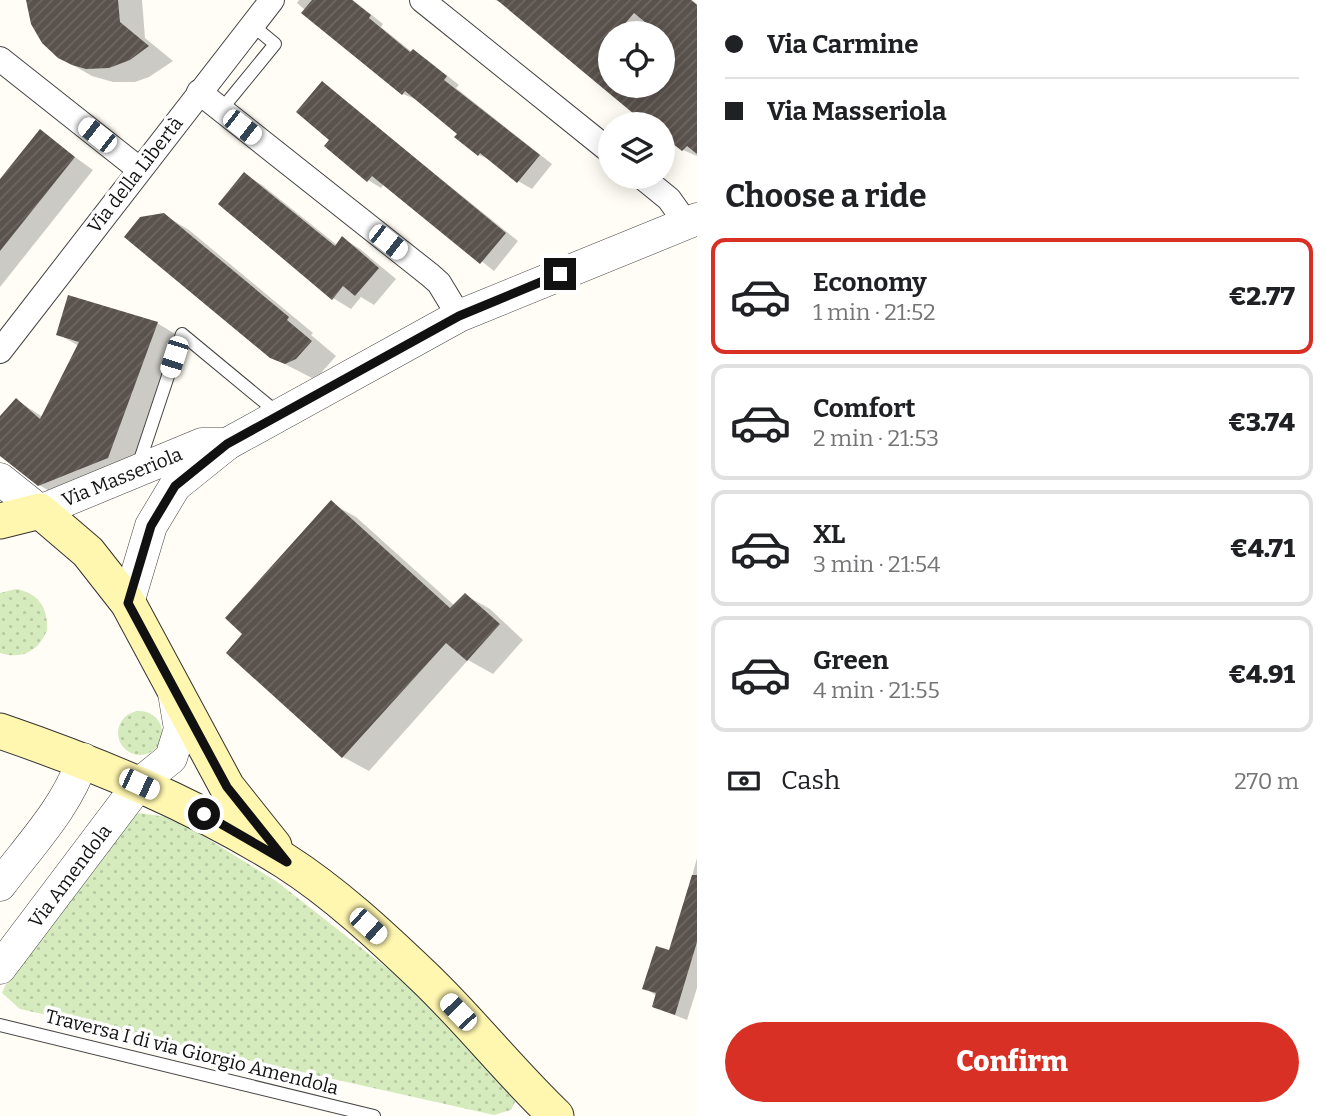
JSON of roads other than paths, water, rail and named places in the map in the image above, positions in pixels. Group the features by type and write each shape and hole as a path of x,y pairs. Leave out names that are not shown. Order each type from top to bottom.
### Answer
{"main road":[{"path":"40,511 88,552 128,603 227,787 287,862"},
{"name":"Via Masseriola","path":"0,521 40,511"},
{"path":"0,731 83,759 139,784 204,814 287,862 349,910 424,977 556,1116"}],"street":[{"name":"Via della Libertà","path":"0,351 272,0"},
{"path":"422,0 598,142"},
{"path":"0,59 139,169"},
{"path":"199,92 439,283 459,316"},
{"path":"657,189 691,221"},
{"name":"Via Masseriola","path":"40,511 202,444 227,444 459,316 691,221"},
{"path":"128,603 151,526 175,486 227,444"},
{"path":"0,479 40,511"},
{"name":"Via Amendola","path":"0,968 139,784 171,758 180,729 174,690"},
{"path":"0,885 62,803 76,779 83,759"}],"lane":[{"path":"221,110 275,44 252,25"},
{"path":"137,469 182,334 281,416"},
{"name":"Traversa I di via Giorgio Amendola","path":"0,1026 374,1116"}]}
